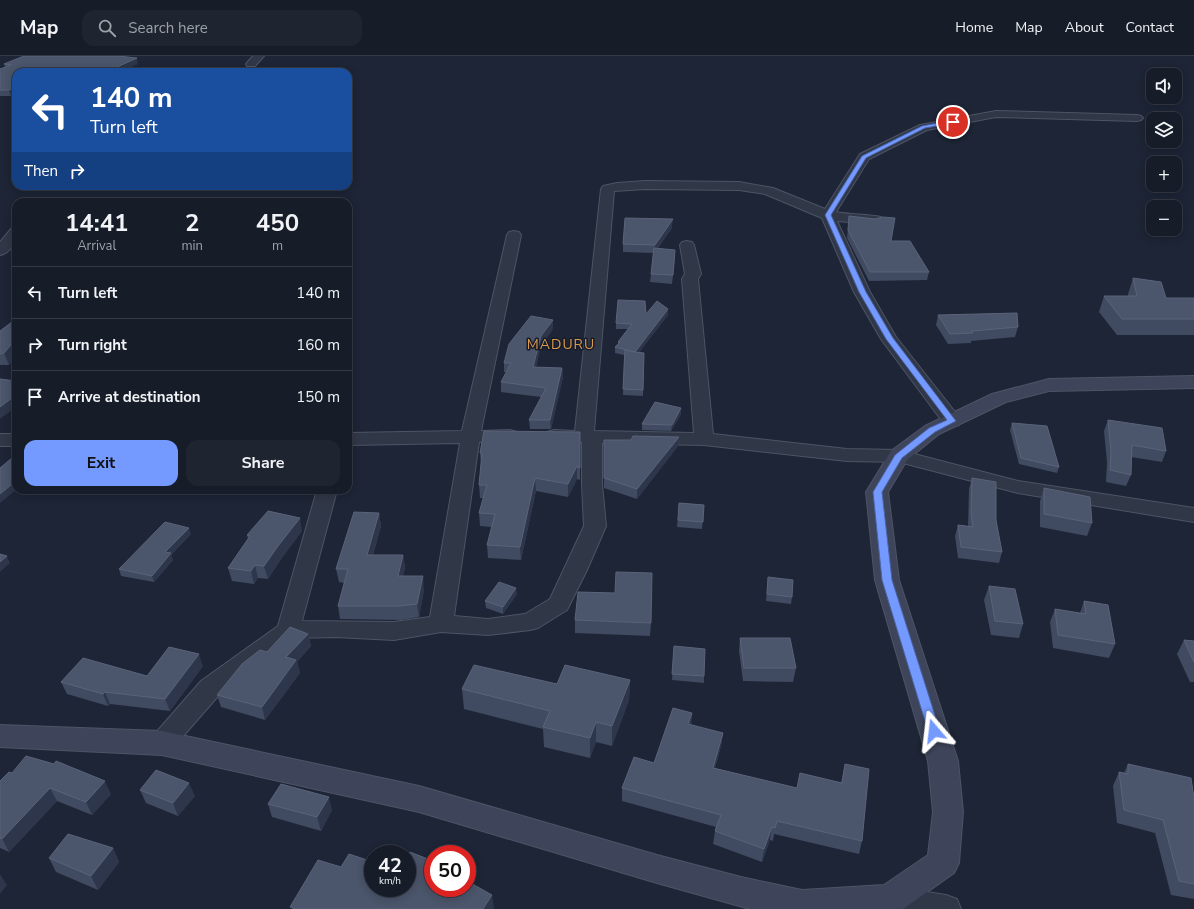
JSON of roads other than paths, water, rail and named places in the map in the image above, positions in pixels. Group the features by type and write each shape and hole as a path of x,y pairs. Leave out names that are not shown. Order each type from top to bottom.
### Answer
{"main road":[{"path":"0,736 162,743 419,799 657,870 741,892 802,905 889,900 943,862 948,812 943,761 887,580 877,492 898,456 932,430 999,398 1049,385 1194,382"}],"street":[{"path":"251,64 260,56"},
{"path":"828,215 864,157 924,127 996,114 1137,118"},
{"path":"162,743 210,688 288,630 336,629 394,631 441,624 488,627 530,622 560,604 595,526 588,437 608,189 645,185 739,186 768,191 828,215 851,219 879,220"},
{"path":"828,215 862,292 889,339 952,421"},
{"path":"441,624 471,435 514,235"},
{"path":"0,251 12,237"},
{"path":"687,245 693,274 690,279 704,439"},
{"path":"352,438 471,435 704,439 847,455 898,456 1018,487 1194,515"},
{"path":"0,440 12,440"},
{"path":"288,630 326,494"},
{"path":"889,900 946,909"}],"district":[{"name":"MADURU","path":"561,344"}]}
